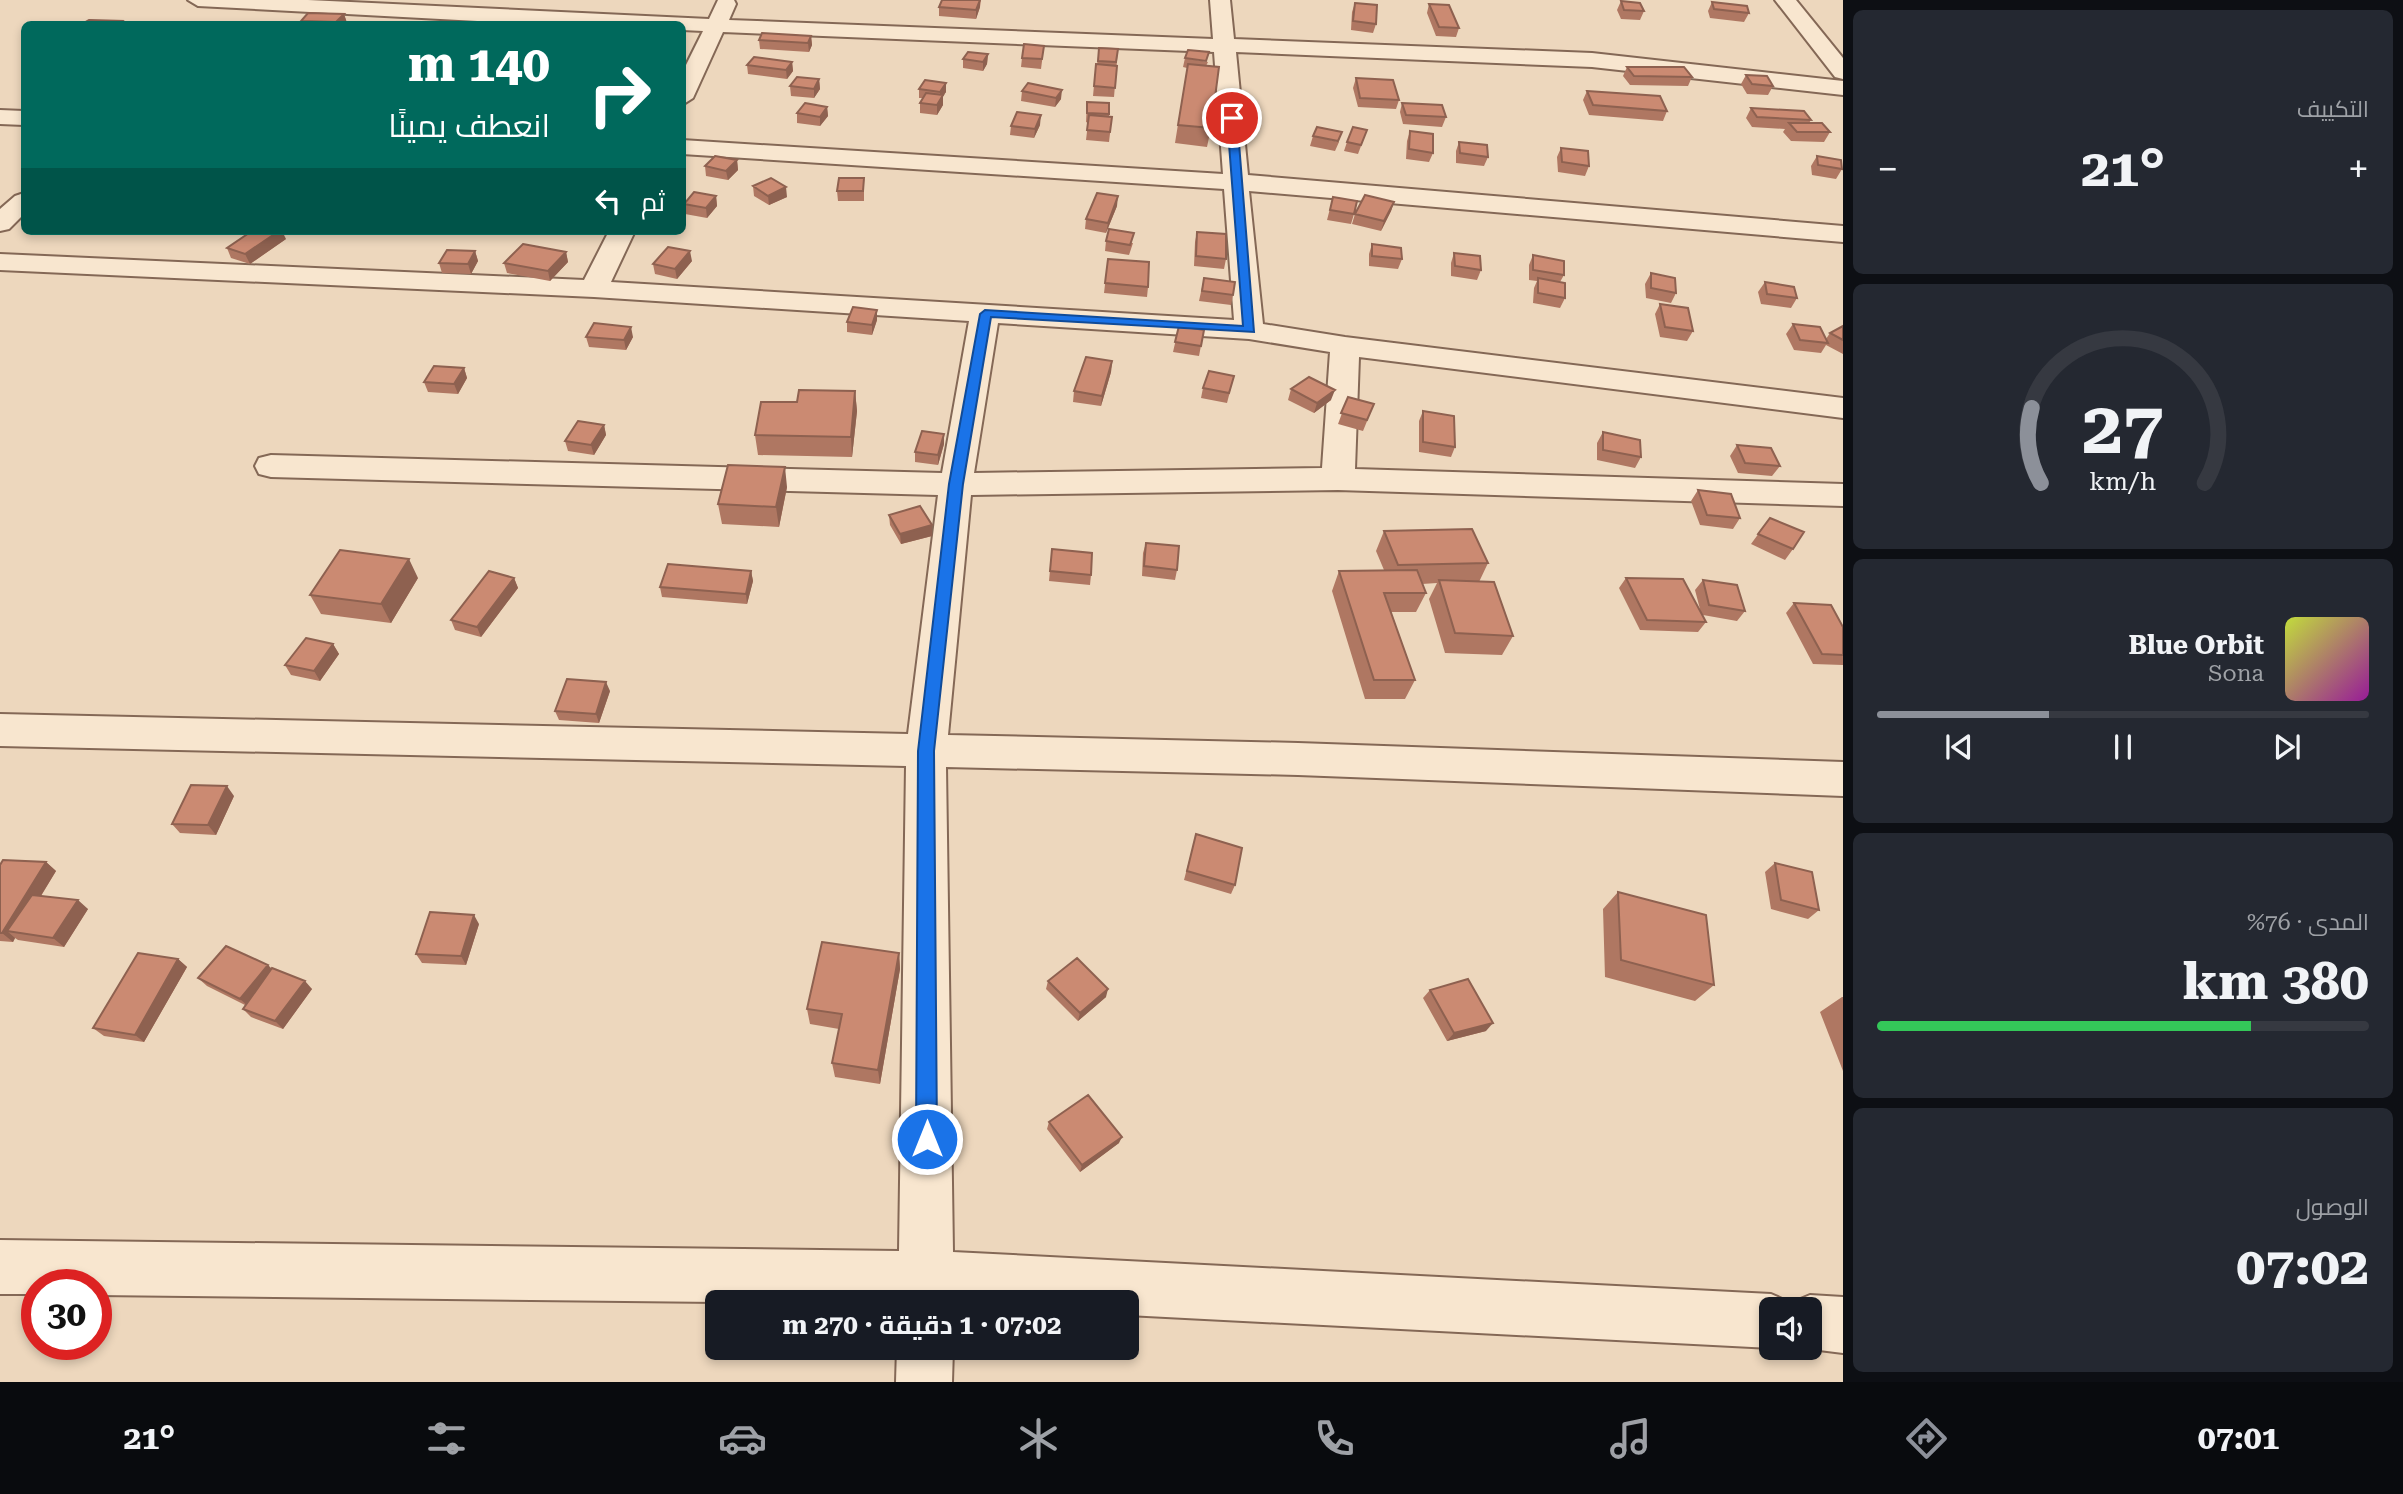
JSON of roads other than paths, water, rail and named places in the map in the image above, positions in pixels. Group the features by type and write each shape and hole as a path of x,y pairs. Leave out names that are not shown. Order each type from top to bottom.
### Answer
{"street":[{"path":"198,0 502,17 643,21"},
{"path":"686,89 714,23 728,0"},
{"path":"1220,0 1226,44 1249,330"},
{"path":"1785,0 1843,72"},
{"path":"214,21 235,1"},
{"path":"686,22 1592,60 1843,88"},
{"path":"0,117 21,118"},
{"path":"686,147 1237,182 1449,202 1693,219 1843,234"},
{"path":"0,223 21,204"},
{"path":"594,289 620,235"},
{"path":"0,262 594,289 1249,330 1345,346 1843,408"},
{"path":"0,1267 927,1290 926,751 956,484 985,314"},
{"path":"1338,479 1345,346"},
{"path":"271,466 956,484 1338,479 1843,495"},
{"path":"0,730 1298,759 1843,779"},
{"path":"1139,1298 1759,1321"},
{"path":"1822,1324 1843,1325"},
{"path":"924,1382 925,1360"}]}
